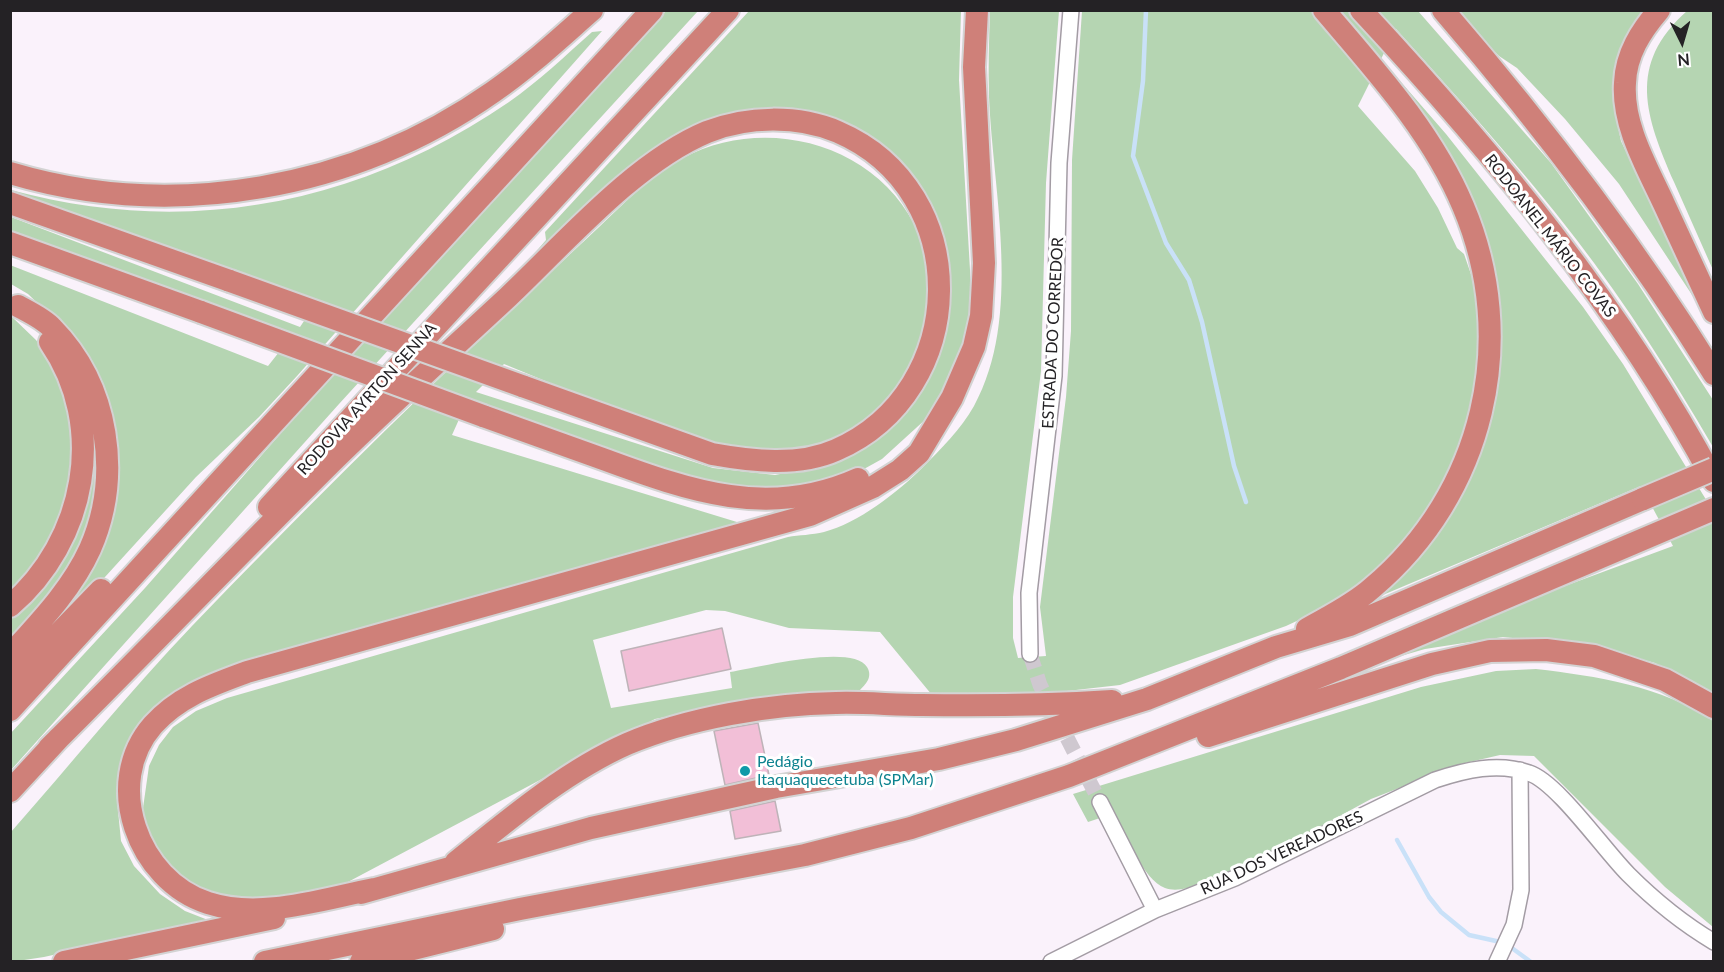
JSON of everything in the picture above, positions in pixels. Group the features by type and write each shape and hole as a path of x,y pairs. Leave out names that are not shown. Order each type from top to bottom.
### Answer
{"highway":[{"path":"10,173 92,192 138,194 207,194 264,188 320,176 376,156 485,97 592,10"},
{"path":"10,710 652,10"},
{"name":"RODOVIA AYRTON SENNA","path":"10,790 437,322 728,10"},
{"path":"374,889 279,907 248,909 210,904 186,895 164,877 146,856 136,833 131,809 136,752 152,726 174,704 203,688 247,672 743,534 840,504 900,471 919,453 965,373 981,316 984,263 974,67 977,10"},
{"path":"1276,647 1370,590 1400,563 1442,507 1458,479 1483,404 1491,362 1485,279 1477,246 1463,206 1421,129 1324,10"},
{"name":"RODOANEL MÁRIO COVAS","path":"1361,10 1413,67 1535,213 1596,293 1677,411 1713,481"},
{"path":"1443,10 1510,89 1612,222 1671,304 1713,374"},
{"path":"1659,10 1643,29 1630,55 1624,82 1625,103 1630,124 1652,177 1713,312"},
{"path":"10,203 230,281 522,386 712,454 744,459 776,461 806,458 834,451 886,417 906,394 929,353 936,329 938,275 936,250 921,210 892,169 875,154 837,132 812,124 759,120 707,132 659,159 610,200 337,458 49,748"},
{"path":"10,243 663,482 739,499 767,500 804,497 836,489 866,476 901,454 938,419"},
{"path":"10,606 33,586 52,560 65,536 76,507 83,446 80,414 69,380 55,349 38,325 14,302"},
{"path":"10,655 72,581 89,551 100,524 108,447 102,412 78,362 52,327 14,302"},
{"path":"64,962 272,919 591,828 768,789 939,759 1005,743 1147,699 1276,647 1350,625 1713,469"},
{"path":"10,684 129,561 210,494"},
{"path":"361,962 705,876 860,842 1069,776 1341,668 1713,509"},
{"path":"1069,776 1117,766 1432,664 1490,651 1546,650 1594,656 1665,680 1713,707"},
{"path":"446,870 522,809 598,760 627,744 661,732 712,719 793,705 838,703 1034,706 1147,699"},
{"path":"265,962 520,909 705,876"}],"street":[{"name":"ESTRADA DO CORREDOR","path":"1030,654 1029,593 1054,376 1059,163 1071,10"},
{"name":"RUA DOS VEREADORES","path":"1051,962 1155,910 1235,878 1435,780 1464,771 1492,768 1520,770"},
{"path":"1497,960 1514,925 1521,890 1520,770 1543,780 1628,874 1666,909 1713,942"},
{"path":"1100,802 1155,910"}],"green space":[{"path":"666,11 698,11 339,404 11,770 10,734 145,588 318,391"},
{"path":"749,11 961,11 959,80 970,306 965,338 944,397 927,418 882,459 855,474 799,491 706,486 465,406 452,435 750,526 290,654 138,733 123,758 116,790 121,841 134,866 160,894 185,911 208,920 44,957 11,962 11,832 123,702 230,586 425,392 618,209 649,181 683,158 714,145 747,139 780,138 813,144 844,156 871,173 895,196 914,224 924,254 928,310 926,328 917,358 902,382 885,402 846,433 823,444 799,451 744,454 712,446 504,364 476,392 713,468 775,475 832,464 860,451 884,433 918,393 933,370 941,345 943,262 880,162 808,128 709,131 507,285 546,240 545,232"},
{"path":"990,11 1059,11 1046,183 1041,371 1013,597 1013,638 1018,658 1046,656 1040,607 1066,397 1071,331 1072,160 1082,11 1418,11 1551,163 1638,284 1713,400 1713,447 1648,341 1576,239 1511,158 1396,29 1381,59 1446,134 1583,307 1623,364 1713,511 1713,698 1655,663 1597,647 1503,637 1425,649 1349,671 1419,640 1673,546 1641,486 1371,600 1465,485 1480,452 1492,413 1500,333 1497,289 1379,64 1358,106 1415,171 1438,208 1457,248 1464,254 1474,283 1479,325 1479,362 1474,399 1452,465 1421,523 1382,569 1331,605 1286,626 1120,685 1014,697 932,695 880,632 789,628 725,611 706,610 593,640 611,708 732,688 730,672 803,659 843,657 858,660 869,671 868,680 859,691 793,693 655,719 346,883 272,899 247,900 201,891 162,862 145,826 143,808 149,766 159,745 173,727 196,711 227,698 788,537 837,528 889,497 936,454 957,431 974,406 989,371 998,334 1001,254 989,97"},
{"path":"1454,11 1646,11 1634,24 1626,39 1616,72 1616,106 1621,141 1700,307 1619,184 1565,119 1517,68 1499,56"},
{"path":"1687,11 1713,11 1713,270 1664,158 1650,114 1647,92 1649,72 1655,51 1668,31"},
{"path":"602,31 297,376 259,417 196,477 34,655 55,620 113,469 57,322 28,294 11,284 10,265 268,366 287,342 11,239 11,217 300,327 316,303 11,199 11,190 77,204 142,211 206,210 270,203 332,188 393,166 452,137 520,94 592,32"},
{"path":"11,316 36,340 55,366 66,397 75,461 58,531 11,596"},
{"path":"87,394 101,475 85,548 11,650 11,615 63,558"},
{"path":"1536,669 1628,684 1672,699 1713,721 1713,927 1665,887 1534,756 1500,755 1461,764 1371,799 1290,843 1198,886 1177,890 1165,888 1149,876 1135,855 1115,813 1088,822 1073,794 1421,687 1496,671"}],"building":[{"path":"722,628 731,669 629,691 621,651"},
{"path":"758,723 769,775 725,785 714,731"},
{"path":"775,801 781,831 735,839 730,811"}],"waterway":[{"path":"1146,10 1143,81 1133,156 1166,243 1189,280 1202,322 1234,466 1246,502"},
{"path":"1397,840 1429,897 1441,912 1469,935 1505,943 1531,962"}],"tunnel":[{"path":"1030,654 1040,685 1100,802"}],"place":[{"name":"Pedágio Itaquaquecetuba (SPMar)","path":"745,771"}]}
